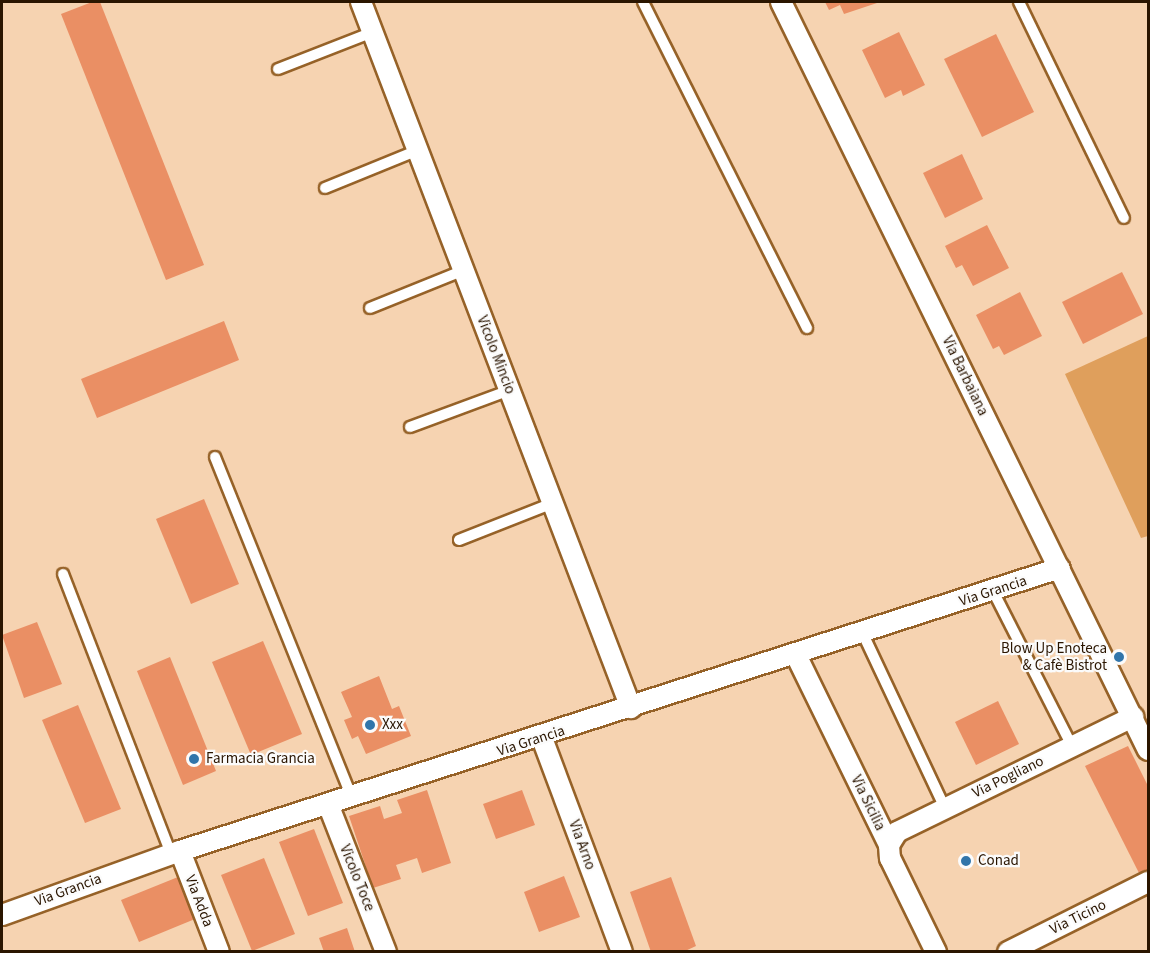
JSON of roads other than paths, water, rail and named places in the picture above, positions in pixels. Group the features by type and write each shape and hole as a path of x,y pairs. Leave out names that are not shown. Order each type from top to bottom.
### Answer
{"street":[{"name":"Vicolo Mincio","path":"360,2 631,708"},
{"name":"Via Barbaiana","path":"781,2 1060,568 1139,718 1149,750"},
{"name":"Via Grancia","path":"3,910 328,804 542,738 1060,568"},
{"name":"Via Sicilia","path":"796,655 889,845 890,858 936,951"},
{"name":"Via Pogliano","path":"889,845 897,832 1072,746 1139,718"},
{"name":"Via Arno","path":"542,738 622,951"},
{"name":"Vicolo Toce","path":"328,804 386,951"},
{"name":"Via Adda","path":"176,853 219,951"},
{"name":"Via Ticino","path":"1008,951 1149,882"}],"lane":[{"path":"643,2 807,328"},
{"path":"1018,2 1124,218"},
{"path":"278,69 373,32"},
{"path":"325,188 418,150"},
{"path":"370,308 464,270"},
{"path":"410,428 510,390"},
{"path":"215,457 352,797"},
{"path":"459,540 553,503"},
{"path":"63,573 176,853"},
{"path":"993,591 1072,746"},
{"path":"862,634 945,808"}],"place":[{"name":"Blow Up Enoteca & Cafè Bistrot","path":"1119,657"},
{"name":"Xxx","path":"370,725"},
{"name":"Farmacia Grancia","path":"194,759"},
{"name":"Conad","path":"966,861"}]}
